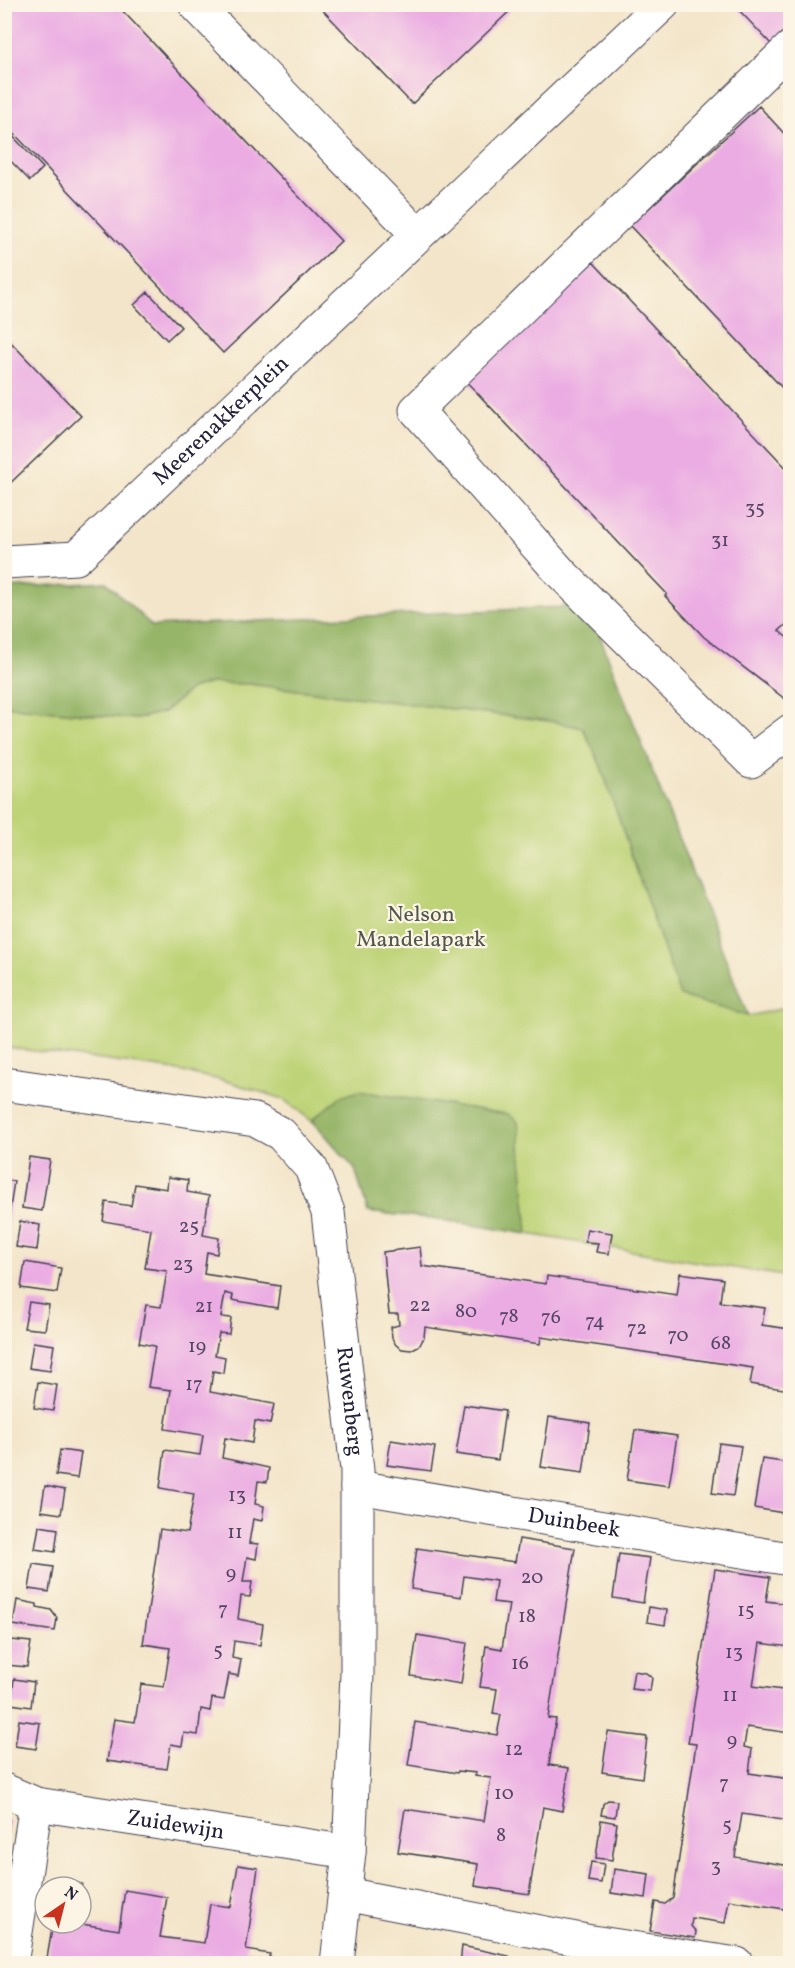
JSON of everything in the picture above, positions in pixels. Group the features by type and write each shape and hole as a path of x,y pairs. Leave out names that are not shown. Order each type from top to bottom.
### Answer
{"street":[{"path":"195,4 418,235"},
{"name":"Meerenakkerplein","path":"4,562 76,558 418,235 649,9"},
{"path":"790,48 416,410 561,573 751,761 790,731"},
{"name":"Ruwenberg","path":"4,1083 255,1120 281,1134 311,1168 328,1212 357,1487 357,1674 349,1852 337,1964"},
{"name":"Duinbeek","path":"357,1487 790,1558"},
{"name":"Zuidewijn","path":"4,1790 36,1804 349,1852"},
{"path":"11,1964 36,1804"},
{"path":"345,1894 586,1941 737,1964"}],"green space":[{"path":"106,582 152,626 584,606 592,616 748,1016 680,996 600,764 583,728 550,721 249,684 211,683 191,689 164,712 136,719 5,706 5,588"},
{"name":"Nelson Mandelapark","path":"211,683 249,684 550,721 583,728 600,764 748,1016 790,1007 790,1277 430,1218 368,1212 355,1169 318,1126 283,1099 226,1081 169,1069 5,1047 5,706 136,719 164,712 191,689"},
{"path":"359,1091 508,1114 518,1122 528,1234 430,1218 368,1212 355,1169 312,1120 340,1097"}],"building":[{"path":"4,4 116,4 341,241 223,353 4,123"},
{"path":"317,4 517,4 412,104"},
{"path":"738,4 790,4 790,25 771,44 736,7"},
{"path":"759,106 790,140 790,396 630,226"},
{"path":"4,127 43,168 30,181 4,154"},
{"path":"593,262 790,472 790,621 779,631 790,640 790,692 785,699 704,637 665,596 667,594 466,381"},
{"path":"148,292 181,327 167,340 134,305"},
{"path":"4,335 81,416 4,489"},
{"path":"29,1157 50,1160 42,1211 22,1208"},
{"path":"168,1177 188,1180 187,1192 209,1196 203,1235 219,1238 217,1254 207,1252 204,1274 280,1286 277,1308 232,1300 233,1295 225,1293 221,1317 231,1318 229,1334 219,1333 215,1355 225,1357 223,1373 213,1371 210,1392 274,1404 270,1424 255,1421 252,1443 225,1438 222,1458 269,1468 267,1482 258,1481 255,1504 264,1506 262,1521 253,1519 249,1543 258,1544 256,1559 247,1557 243,1582 252,1582 250,1597 241,1596 238,1619 263,1624 260,1645 234,1641 232,1658 241,1660 238,1676 229,1674 224,1700 212,1698 210,1711 201,1709 198,1735 184,1733 182,1746 171,1744 167,1769 107,1761 114,1719 135,1722 141,1684 164,1687 170,1648 143,1644 160,1529 187,1533 194,1494 160,1488 165,1450 200,1455 203,1435 165,1429 171,1390 148,1387 155,1346 139,1343 146,1305 161,1307 167,1271 145,1268 151,1229 103,1221 106,1202 131,1206 135,1184 167,1189"},
{"path":"4,1180 14,1181 6,1237 4,1237"},
{"path":"20,1221 40,1225 37,1250 16,1247"},
{"path":"587,1229 612,1233 609,1254 596,1252 598,1243 585,1242"},
{"path":"420,1247 422,1266 546,1284 547,1276 677,1295 680,1273 723,1279 720,1302 765,1308 762,1325 790,1329 790,1390 750,1384 753,1368 541,1337 540,1344 425,1327 420,1345 411,1350 402,1349 392,1338 391,1327 399,1325 398,1314 389,1314 383,1252"},
{"path":"25,1262 61,1268 57,1293 21,1288"},
{"path":"29,1302 49,1305 45,1330 24,1328"},
{"path":"33,1342 54,1345 50,1371 29,1368"},
{"path":"38,1382 57,1385 53,1411 34,1408"},
{"path":"464,1405 505,1411 498,1460 456,1454"},
{"path":"549,1417 590,1423 583,1473 541,1467"},
{"path":"635,1430 677,1436 669,1486 627,1480"},
{"path":"391,1440 435,1447 431,1471 387,1465"},
{"path":"719,1443 741,1446 733,1496 712,1493"},
{"path":"60,1450 81,1453 77,1478 56,1475"},
{"path":"762,1459 790,1463 790,1514 754,1508"},
{"path":"45,1486 65,1490 61,1514 41,1511"},
{"path":"39,1526 58,1529 55,1552 35,1549"},
{"path":"519,1539 575,1548 548,1718 556,1719 549,1765 569,1768 562,1811 543,1807 529,1894 475,1886 478,1864 398,1852 405,1809 484,1821 491,1778 475,1776 476,1773 458,1771 457,1773 408,1765 415,1722 497,1735 501,1715 493,1714 497,1689 480,1687 486,1646 502,1649 509,1604 493,1602 496,1581 464,1576 461,1597 411,1589 417,1548 515,1562"},
{"path":"619,1554 650,1558 643,1603 613,1598"},
{"path":"33,1564 53,1567 49,1592 29,1589"},
{"path":"715,1569 770,1577 766,1601 790,1604 790,1647 760,1643 753,1686 790,1691 790,1733 747,1727 744,1747 752,1749 749,1773 790,1779 790,1821 742,1814 735,1857 790,1866 790,1910 729,1900 725,1923 692,1918 691,1926 696,1932 695,1938 650,1931 655,1902 665,1904 673,1898 696,1744 688,1743"},
{"path":"17,1600 37,1604 37,1607 51,1610 57,1618 55,1631 13,1625"},
{"path":"649,1607 667,1610 665,1625 647,1622"},
{"path":"417,1635 467,1643 461,1684 411,1676"},
{"path":"11,1640 31,1642 27,1667 7,1665"},
{"path":"634,1671 646,1673 652,1678 650,1691 631,1689"},
{"path":"14,1679 34,1682 31,1707 11,1704"},
{"path":"19,1720 40,1723 36,1749 15,1746"},
{"path":"608,1732 647,1737 642,1778 602,1772"},
{"path":"608,1800 617,1801 615,1817 601,1815 603,1804"},
{"path":"4,1819 9,1820 6,1841 4,1841"},
{"path":"601,1820 617,1823 612,1860 596,1858"},
{"path":"591,1862 604,1864 601,1883 588,1881"},
{"path":"238,1865 258,1868 246,1950 270,1954 269,1957 292,1961 291,1964 46,1964 51,1935 93,1935 93,1926 119,1930 125,1890 167,1897 160,1937 204,1943 210,1904 231,1907"},
{"path":"614,1869 649,1874 646,1898 611,1893"},
{"path":"462,1946 509,1956 508,1964 460,1964"}]}
